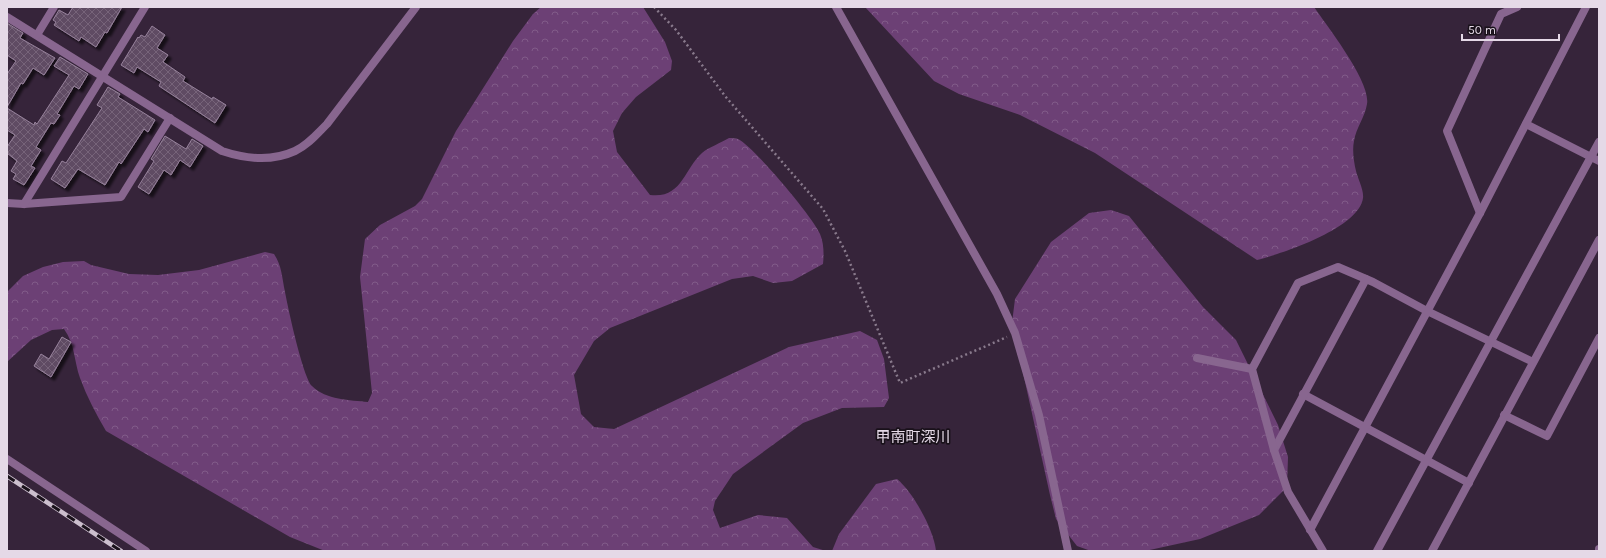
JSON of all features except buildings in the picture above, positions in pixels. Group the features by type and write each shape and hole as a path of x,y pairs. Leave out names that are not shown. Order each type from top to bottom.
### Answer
{"street":[{"path":"37,34 54,7"},
{"path":"24,204 145,7"},
{"path":"7,17 37,34 222,151 253,159 267,158 295,151 306,144 327,124 416,7"},
{"path":"836,7 997,294 1015,333 1039,415 1068,551"},
{"path":"1480,213 1447,131 1501,14 1517,7"},
{"path":"1310,530 1480,213 1586,7"},
{"path":"7,203 24,204 121,197 170,118"},
{"path":"1526,124 1595,159"},
{"path":"1377,551 1491,340 1595,159 1599,142"},
{"path":"1432,551 1599,240"},
{"path":"1323,551 1288,492 1274,450 1252,369 1298,283 1338,267 1366,278 1427,311 1491,340 1533,362"},
{"path":"1274,450 1366,278"},
{"path":"1504,415 1547,436 1598,341"},
{"path":"1197,358 1252,369"},
{"path":"1303,394 1469,483"},
{"path":"7,460 146,551"}],"path":[{"path":"654,7 676,30 725,96 823,209 845,251 900,383 1015,333"}],"green space":[{"path":"541,7 643,7 665,42 672,61 671,70 636,97 622,113 613,131 617,152 650,195 661,195 676,188 702,153 729,138 738,139 757,155 769,168 815,225 822,241 824,257 823,264 792,281 773,283 753,276 732,279 610,328 594,341 574,375 581,414 594,427 614,429 789,347 860,331 877,340 884,359 889,398 884,407 842,408 803,423 733,474 715,501 713,510 720,528 758,515 787,518 813,547 826,551 325,551 290,537 106,431 83,385 68,335 64,329 52,330 31,340 7,362 7,292 23,276 43,267 63,262 84,261 91,265 129,274 158,275 199,270 265,252 274,254 279,263 296,342 304,370 312,386 318,391 331,397 368,402 372,393 360,277 365,239 380,225 415,206 422,199 456,131 513,41 533,14"},
{"path":"865,7 1314,7 1347,54 1362,82 1366,94 1366,109 1353,145 1355,168 1362,188 1363,198 1358,209 1349,219 1335,229 1319,238 1284,252 1257,260 1095,153 1020,115 959,94 934,81"},
{"path":"1111,210 1129,216 1203,307 1236,340 1278,425 1288,457 1287,487 1259,515 1200,539 1145,551 1091,551 1077,546 1056,519 1012,323 1015,299 1051,242 1089,213"},
{"path":"897,479 910,493 922,512 931,533 936,551 832,551 839,534 876,484"}],"railway":[{"path":"7,476 121,551"}],"district":[{"name":"甲南町深川","path":"913,437"}]}
